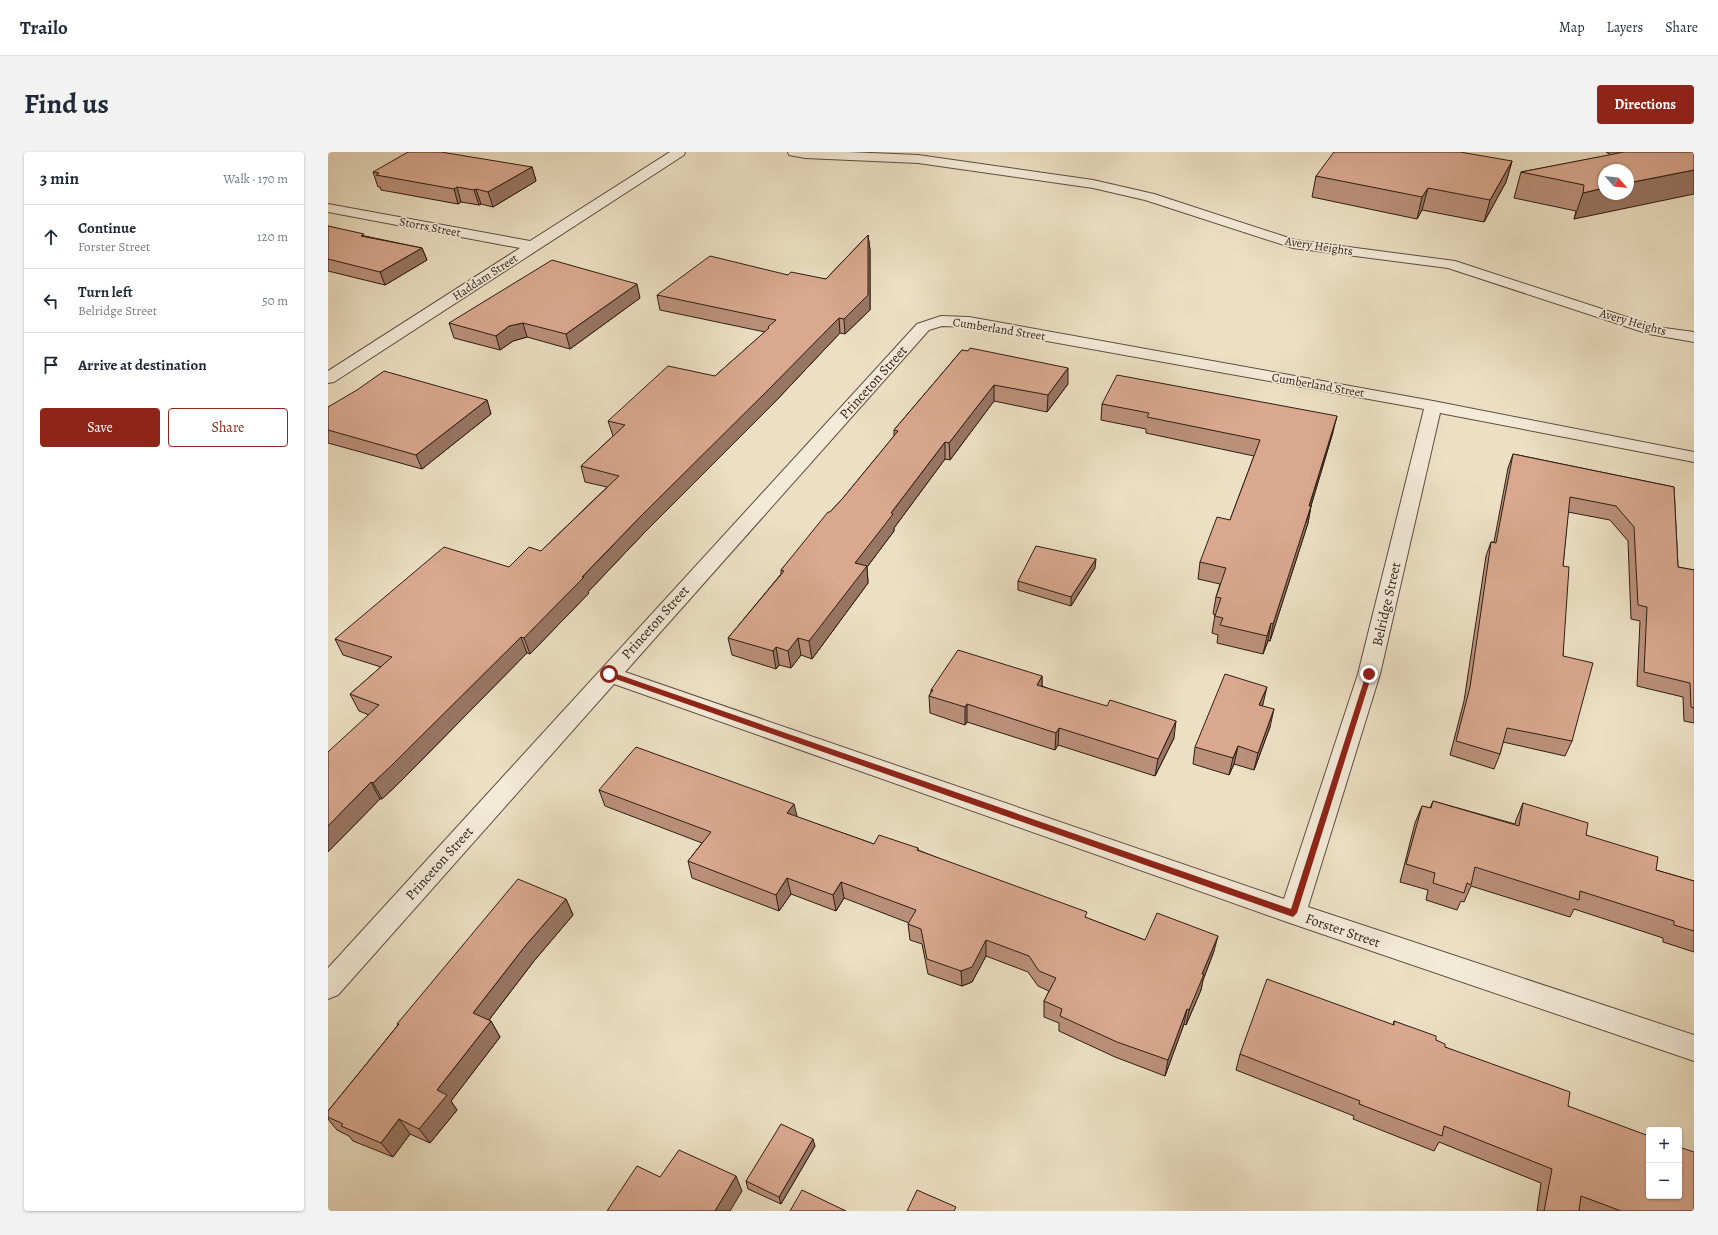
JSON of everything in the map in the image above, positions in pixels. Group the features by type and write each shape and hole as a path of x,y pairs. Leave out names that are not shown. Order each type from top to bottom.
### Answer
{"street":[{"name":"Haddam Street","path":"328,378 678,152"},
{"name":"Avery Heights","path":"794,152 806,154 923,156 1100,186 1149,197 1293,244 1450,264 1655,331 1694,337"},
{"name":"Storrs Street","path":"328,208 532,246"},
{"name":"Cumberland Street","path":"941,321 969,322 1432,406 1694,457"},
{"name":"Princeton Street","path":"328,986 923,327 941,321"},
{"name":"Belridge Street","path":"1293,913 1369,674 1432,406"},
{"name":"Forster Street","path":"609,674 1293,913 1694,1048"}],"building":[{"path":"408,152 441,152 532,167 488,192 457,187 454,189 376,175 379,173 373,172"},
{"path":"1334,152 1460,152 1512,161 1490,200 1428,188 1422,197 1316,176"},
{"path":"1624,152 1694,152 1694,170 1634,182 1634,164 1598,164 1598,189 1583,193 1584,185 1521,172"},
{"path":"328,226 364,234 361,236 422,248 380,272 328,259"},
{"path":"868,235 868,295 844,319 839,318 640,517 524,638 521,637 392,765 373,783 371,782 328,826 328,752 379,705 350,694 392,657 335,639 444,547 509,567 529,547 541,551 619,476 581,466 625,425 608,421 668,366 715,376 776,320 657,295 710,256 788,275 791,272 826,279"},
{"path":"552,260 637,284 566,334 523,323 509,326 496,336 449,323"},
{"path":"970,348 1068,368 1048,395 994,385 949,443 945,442 891,513 893,514 855,563 867,566 809,641 798,638 788,651 776,647 773,651 728,638 784,571 781,570 828,512 830,512 843,498 898,431 894,430 962,350 968,351"},
{"path":"384,371 487,400 416,455 328,430 328,407 357,390"},
{"path":"1117,375 1337,416 1309,506 1311,506 1273,624 1271,623 1267,636 1220,625 1223,618 1215,616 1221,598 1216,597 1226,568 1200,562 1217,517 1230,520 1260,440 1147,417 1149,413 1102,404"},
{"path":"1513,454 1674,487 1678,567 1694,570 1694,708 1691,707 1690,683 1644,672 1647,607 1638,605 1634,527 1616,506 1570,497 1563,566 1569,567 1563,656 1593,663 1572,741 1507,728 1500,754 1456,741 1470,687 1491,542 1496,543"},
{"path":"1036,546 1096,559 1071,597 1018,581"},
{"path":"958,650 1042,676 1037,685 1107,706 1110,700 1176,721 1158,759 1059,728 1056,733 967,704 965,707 929,696 933,690 931,690"},
{"path":"1225,674 1267,687 1259,705 1274,709 1258,753 1238,746 1233,758 1195,747"},
{"path":"636,747 794,804 787,813 874,844 879,835 918,848 917,850 1087,912 1085,917 1145,940 1157,913 1218,936 1189,1010 1187,1009 1168,1060 1117,1042 1060,1016 1062,1009 1044,1001 1056,978 1039,971 1029,956 986,940 972,967 961,971 927,959 921,929 908,924 916,910 841,882 833,895 787,878 776,895 688,861 711,832 599,790"},
{"path":"1433,801 1519,826 1523,803 1588,823 1586,835 1658,857 1656,870 1694,881 1694,931 1674,925 1674,921 1580,891 1579,900 1475,867 1471,885 1467,883 1464,893 1433,883 1435,873 1406,864 1422,806 1431,808"},
{"path":"518,879 566,899 526,945 473,1013 491,1021 437,1090 447,1095 419,1129 399,1119 381,1143 341,1126 343,1124 328,1117 328,1111 399,1024 397,1024"},
{"path":"1267,979 1394,1025 1394,1021 1436,1036 1436,1040 1445,1044 1445,1047 1570,1092 1568,1106 1646,1135 1646,1199 1682,1199 1682,1148 1694,1152 1694,1211 1621,1211 1581,1196 1579,1211 1544,1211 1552,1169 1444,1126 1442,1136 1359,1104 1360,1101 1240,1054"},
{"path":"781,1124 813,1139 779,1197 746,1181"},
{"path":"679,1150 736,1176 715,1211 607,1211 637,1166 660,1177"},
{"path":"802,1190 846,1211 790,1211"},
{"path":"917,1190 956,1207 954,1211 907,1211"}],"route":[{"path":"609,674 1293,913 1369,674"}]}
